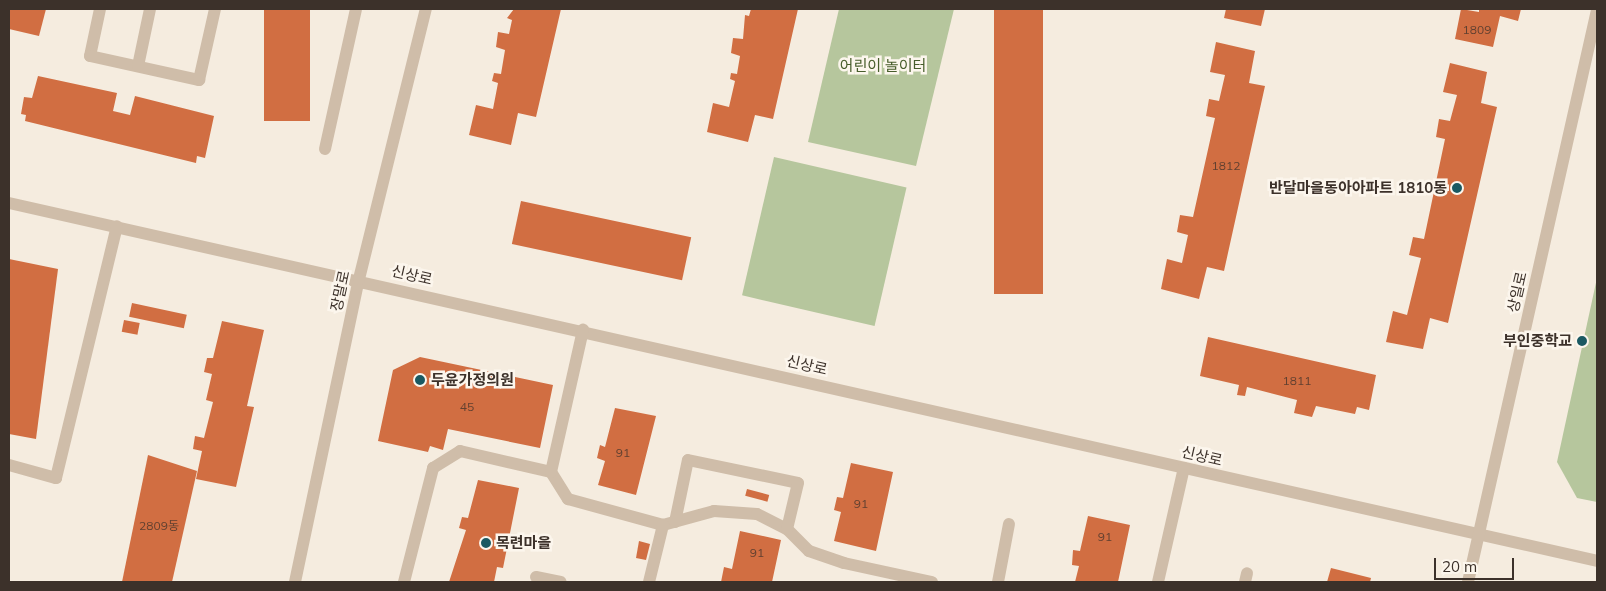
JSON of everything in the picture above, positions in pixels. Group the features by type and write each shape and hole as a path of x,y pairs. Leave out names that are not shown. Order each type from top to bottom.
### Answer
{"street":[{"path":"100,9 90,56 198,80 215,9"},
{"path":"138,66 150,9"},
{"path":"325,149 356,9"},
{"name":"장말로","path":"296,582 359,279 426,9"},
{"name":"상일로","path":"1468,582 1595,33 1597,10"},
{"name":"신상로","path":"9,203 359,279 1478,536 1597,561"},
{"path":"9,466 56,478 117,226"},
{"path":"551,472 583,330"},
{"path":"404,582 433,468 460,451 551,472 568,499 669,524 723,511 757,514 787,530 809,551 844,563 932,582"},
{"path":"649,582 688,460 798,483 787,530"},
{"path":"1158,582 1184,468"},
{"path":"998,582 1009,524"},
{"path":"536,577 562,582"}],"green space":[{"name":"어린이 놀이터","path":"839,9 954,9 916,166 808,142"},
{"path":"774,157 907,188 875,326 742,295"},
{"path":"1597,278 1597,502 1577,498 1557,462"}],"building":[{"path":"9,9 46,9 39,36 9,29"},
{"path":"264,9 310,9 310,121 264,121"},
{"path":"514,9 561,9 536,117 518,113 511,145 469,135 476,105 493,109 498,83 492,81 494,73 501,74 505,50 496,47 498,32 509,34 512,20 507,18"},
{"path":"751,9 798,9 773,119 755,115 748,142 707,132 713,103 729,107 735,81 730,79 731,73 737,74 740,56 731,53 733,38 743,39 745,15 749,16"},
{"path":"994,9 1043,9 1043,294 994,294"},
{"path":"1226,9 1265,9 1261,26 1224,18"},
{"path":"1461,9 1479,12 1479,9 1521,9 1518,21 1500,16 1493,47 1455,39"},
{"path":"1216,42 1255,51 1249,83 1265,86 1224,271 1207,267 1199,299 1161,289 1167,259 1182,263 1188,235 1177,232 1180,215 1193,217 1215,118 1206,116 1209,99 1219,101 1225,75 1210,72"},
{"name":"반달마을동아아파트 1810동","path":"1450,63 1487,72 1481,103 1497,107 1448,323 1430,318 1423,349 1386,342 1393,311 1407,315 1421,258 1409,255 1413,237 1424,239 1445,139 1436,137 1439,119 1450,121 1457,95 1443,92"},
{"path":"38,76 117,93 113,111 130,115 135,96 214,116 205,158 197,156 196,163 25,121 26,115 21,114 24,97 32,98"},
{"path":"521,201 691,237 682,280 512,244"},
{"path":"9,259 58,269 36,439 9,434"},
{"path":"132,303 187,315 184,328 129,317"},
{"path":"124,320 140,323 137,335 122,332"},
{"path":"222,321 264,330 247,406 254,407 236,487 196,479 202,451 193,449 195,436 204,438 213,402 206,400 212,374 204,372 207,358 213,358"},
{"path":"1208,337 1376,375 1369,410 1357,407 1355,414 1316,406 1312,417 1294,413 1297,400 1247,387 1245,396 1237,395 1239,385 1200,376"},
{"path":"420,357 553,385 540,448 448,429 443,450 430,446 428,452 378,441 393,370"},
{"path":"615,408 656,416 636,495 598,485 605,461 597,458 600,445 605,447"},
{"path":"148,455 197,471 172,582 122,582"},
{"path":"851,463 893,472 876,551 834,541 841,512 834,510 837,497 843,498"},
{"name":"목련마을","path":"478,480 519,488 503,568 497,567 494,582 449,582 466,530 459,528 462,517 468,518"},
{"path":"747,489 769,495 767,502 745,496"},
{"path":"1088,516 1130,525 1118,582 1075,582 1079,566 1072,565 1073,550 1080,551"},
{"path":"740,531 781,540 772,582 721,582 724,567 732,569"},
{"path":"639,541 650,544 646,560 636,558"},
{"path":"1331,568 1371,578 1370,582 1327,582"}],"place":[{"name":"반달마을동아아파트 1810동","path":"1457,188"},
{"name":"부인중학교","path":"1582,341"},
{"name":"두윤가정의원","path":"420,380"},
{"name":"목련마을","path":"486,543"}]}
